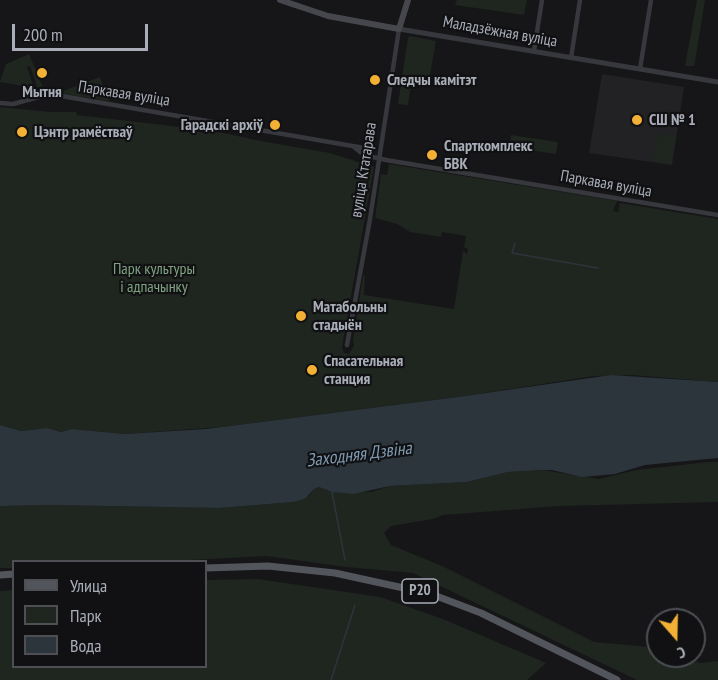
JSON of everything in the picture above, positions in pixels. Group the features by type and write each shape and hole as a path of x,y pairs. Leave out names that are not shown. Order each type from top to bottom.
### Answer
{"main road":[{"name":"Маладзёжная вуліца","path":"280,0 328,15 399,29"},
{"name":"вуліца Ктатарава","path":"399,29 408,0"},
{"name":"Р20","path":"207,568 268,566 334,573 431,594 481,613 617,680"}],"street":[{"path":"534,51 542,0"},
{"path":"571,58 580,0"},
{"path":"640,69 651,0"},
{"name":"Маладзёжная вуліца","path":"399,29 718,82"},
{"name":"вуліца Ктатарава","path":"347,345 370,219 399,29"},
{"name":"Паркавая вуліца","path":"0,103 13,104 50,94 370,148"},
{"name":"Паркавая вуліца","path":"352,145 361,154 379,158 718,215"}],"shaded area":[{"name":"СШ № 1","path":"602,74 684,87 672,165 589,153"}],"green space":[{"path":"457,0 527,0 524,15 455,5"},
{"path":"697,0 705,0 695,62 694,66 685,66"},
{"path":"410,36 436,41 428,86 411,84 408,105 398,104 408,38"},
{"path":"29,54 44,90 38,89 30,66 27,67 34,88 0,82 6,64"},
{"path":"100,77 109,101 58,93"},
{"name":"Парк культуры і адпачынку","path":"0,107 76,112 77,115 215,131 330,153 374,167 342,347 344,353 349,354 354,345 363,276 365,275 364,295 454,309 463,251 467,254 468,249 464,247 466,236 442,232 441,237 410,232 397,224 375,218 381,174 387,175 389,164 617,201 613,211 618,212 620,203 718,219 718,382 632,375 594,376 458,397 221,427 125,434 72,429 61,432 47,428 21,431 0,425"},
{"path":"658,134 676,136 671,164 653,161"},
{"path":"511,135 558,142 556,154 510,147"},
{"path":"718,462 718,502 559,506 443,515 433,519 391,526 384,533 391,545 442,566 594,642 646,647 646,668 706,668 706,662 718,661 718,680 637,680 413,573 267,556 189,560 12,560 12,568 0,568 0,506 219,508 294,502 309,496 314,489 319,487 332,492 371,492 390,486 467,482 508,472 542,470 599,479 636,470"},
{"path":"258,579 380,597 443,619 546,663 527,680 0,680 0,591 12,590 12,668 207,668 207,580"}],"water":[{"name":"Заходняя Дзвіна","path":"611,375 718,382 718,458 645,465 615,474 582,477 552,470 508,472 467,482 390,486 353,494 332,492 319,487 306,498 294,502 219,508 0,506 0,425 21,431 47,428 61,432 72,429 125,434 206,429"}],"waterway":[{"path":"515,243 512,253 598,268"},
{"path":"332,492 345,560"},
{"path":"331,680 355,605"}],"place":[{"name":"Мытня","path":"42,73"},
{"name":"Следчы камітэт","path":"375,80"},
{"name":"СШ № 1","path":"637,120"},
{"name":"Гарадскі архіў","path":"275,125"},
{"name":"Цэнтр рамёстваў","path":"22,132"},
{"name":"Спарткомплекс БВК","path":"432,155"},
{"name":"Матабольны стадыён","path":"301,316"},
{"name":"Спасательная станция","path":"312,370"}]}
